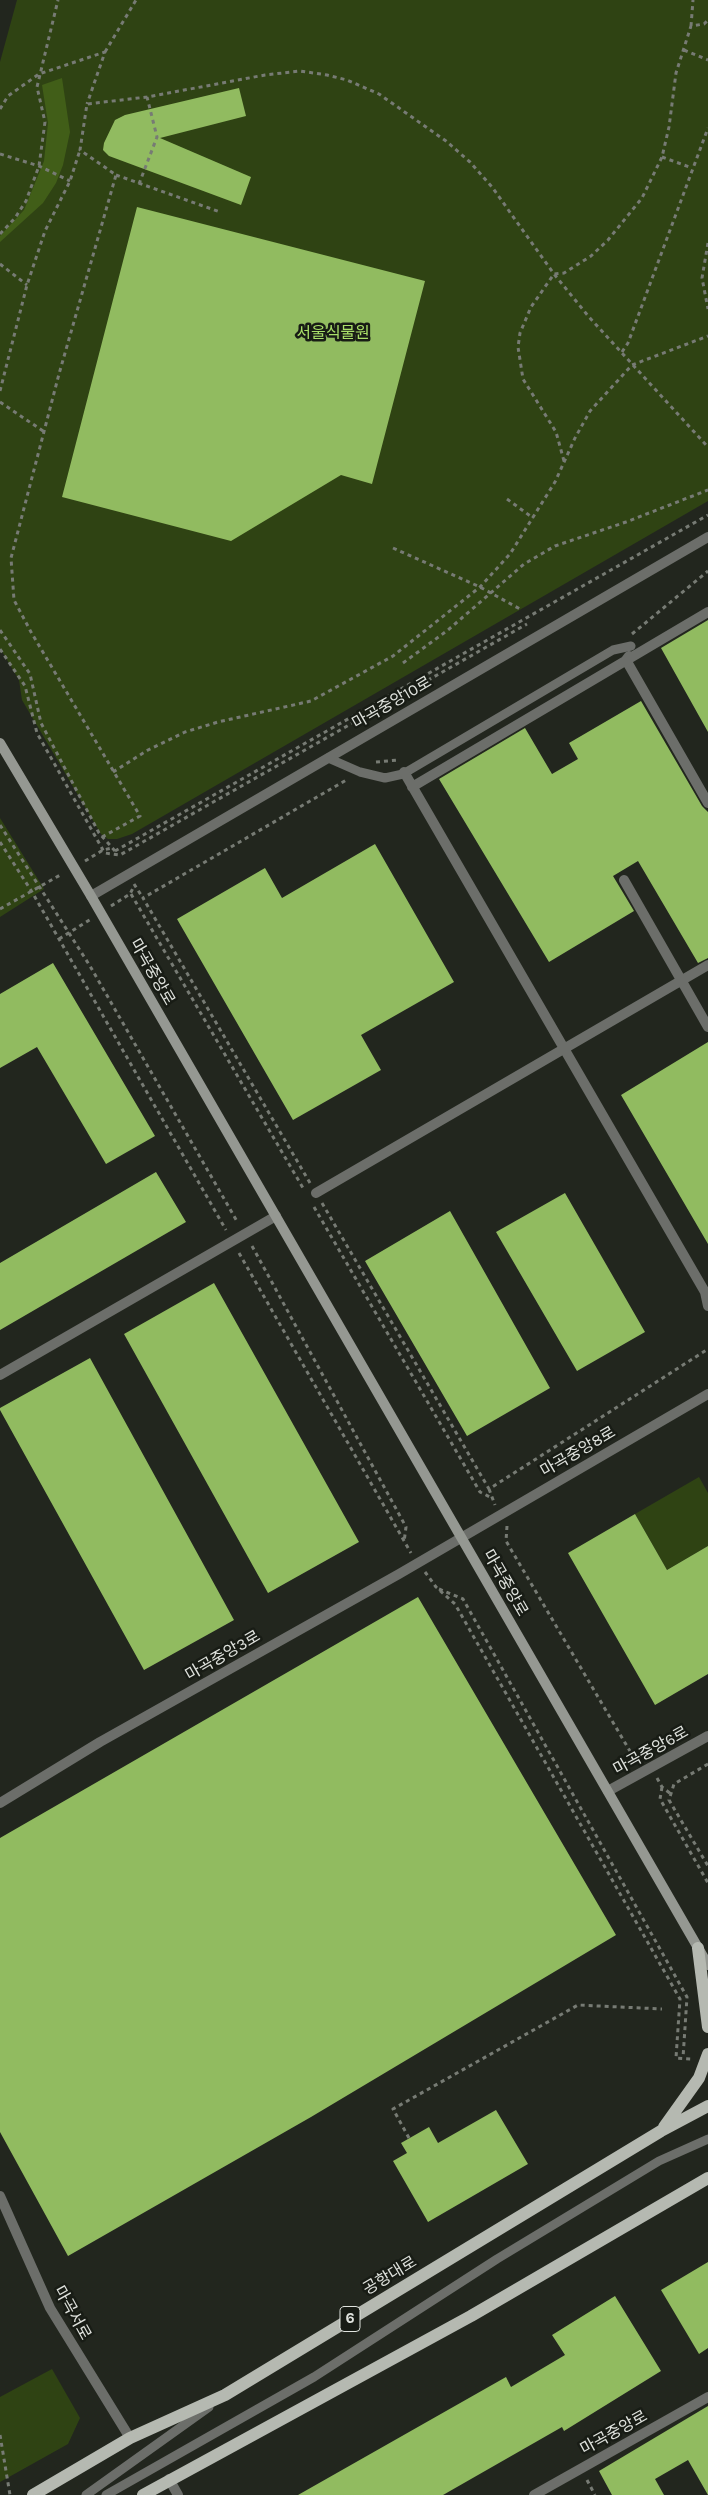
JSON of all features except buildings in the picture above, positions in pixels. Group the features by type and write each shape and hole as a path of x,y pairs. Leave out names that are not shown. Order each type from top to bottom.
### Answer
{"main road":[{"name":"마곡중앙로","path":"0,743 91,896 608,1792 703,1952 708,1965"},
{"path":"703,1952 708,2027"},
{"path":"661,2131 699,2078 708,2054"},
{"name":"공항대로","path":"33,2495 130,2438 225,2395 661,2131 708,2106"},
{"path":"143,2495 169,2479 471,2316 708,2178"},
{"path":"681,2194 708,2188"}],"street":[{"name":"마곡중앙10로","path":"91,896 708,537"},
{"path":"412,787 629,654 708,612"},
{"path":"629,654 708,803"},
{"path":"404,773 706,1291 708,1306"},
{"path":"624,880 708,1028"},
{"path":"316,1194 708,965"},
{"path":"0,1376 276,1216"},
{"name":"마곡중앙8로","path":"462,1537 708,1394"},
{"name":"마곡중앙3로","path":"0,1803 100,1742 462,1537"},
{"name":"마곡중앙6로","path":"608,1792 708,1736"},
{"name":"마곡서로","path":"0,2196 50,2308 130,2438"},
{"name":"마곡중앙로","path":"534,2495 708,2397"},
{"path":"169,2479 178,2495"}],"lane":[{"path":"328,758 360,772 385,778 404,773 608,654 629,654"},
{"path":"106,2495 314,2378 497,2259 660,2161 708,2139"},
{"path":"86,2495 225,2395"}],"path":[{"path":"0,234 15,218 26,201 39,166 45,122 37,88 58,0"},
{"path":"0,390 26,285 45,231 70,181 80,150 87,104 105,52 136,0"},
{"path":"554,274 564,273 571,269 608,240 642,198 662,156 669,127 676,74 691,26 692,0"},
{"path":"691,26 704,24 708,20"},
{"path":"684,50 708,60"},
{"path":"0,109 8,96 39,74 105,52"},
{"path":"87,104 147,97 265,74 300,72 327,74 347,80 379,94 446,140 470,162 492,187 554,274 590,317 708,446"},
{"path":"139,184 156,137 147,97"},
{"path":"622,352 628,343 708,128"},
{"path":"80,150 116,175 220,212"},
{"path":"0,154 39,166 70,181"},
{"path":"662,156 692,168"},
{"path":"102,837 140,816 14,600 11,558 44,431 116,175"},
{"path":"708,244 702,278 708,309"},
{"path":"0,264 26,285"},
{"path":"554,274 524,321 518,347 522,379 556,432 564,461"},
{"path":"113,772 148,750 185,732 218,722 311,702 392,656 480,588 510,554 555,482 590,411 632,365 708,336"},
{"path":"0,402 44,431"},
{"path":"403,663 492,594 524,564 555,546 626,522 708,490"},
{"path":"507,499 533,518"},
{"path":"103,850 114,850 708,515"},
{"path":"659,549 708,521"},
{"path":"393,548 480,588 520,609"},
{"path":"627,636 636,632 708,571"},
{"path":"0,649 25,686 37,732 103,850 105,853 120,855 533,621"},
{"path":"0,630 30,674 41,723 102,837 120,855"},
{"path":"368,762 403,760"},
{"path":"0,825 90,966 280,1294 406,1528 404,1543 32,892 0,842"},
{"path":"143,879 134,884 144,898"},
{"path":"1,908 32,892"},
{"path":"489,1489 490,1497"},
{"path":"512,1531 507,1526 506,1541 634,1758"},
{"path":"436,1587 463,1599 687,1997 683,2058 676,2058 680,1999 455,1604 436,1587"},
{"path":"708,1764 674,1784 668,1800 708,1866"},
{"path":"671,1794 662,1787 660,1800 708,1883"},
{"path":"409,2138 393,2109 578,2005 662,2009"},
{"path":"0,2435 10,2495"}],"green space":[{"name":"서울식물원","path":"17,0 708,0 708,501 132,834 117,839 108,839 101,834 22,700 19,680 0,648 0,62"},
{"path":"0,818 44,889 0,917"},
{"path":"699,1477 708,1493 708,1546 667,1570 635,1514"},
{"path":"52,2369 80,2418 68,2444 0,2482 0,2397"}],"shaded area":[{"path":"62,78 70,132 63,165 56,183 43,203 0,242 0,236 24,210 44,161 48,123 42,85"}]}
